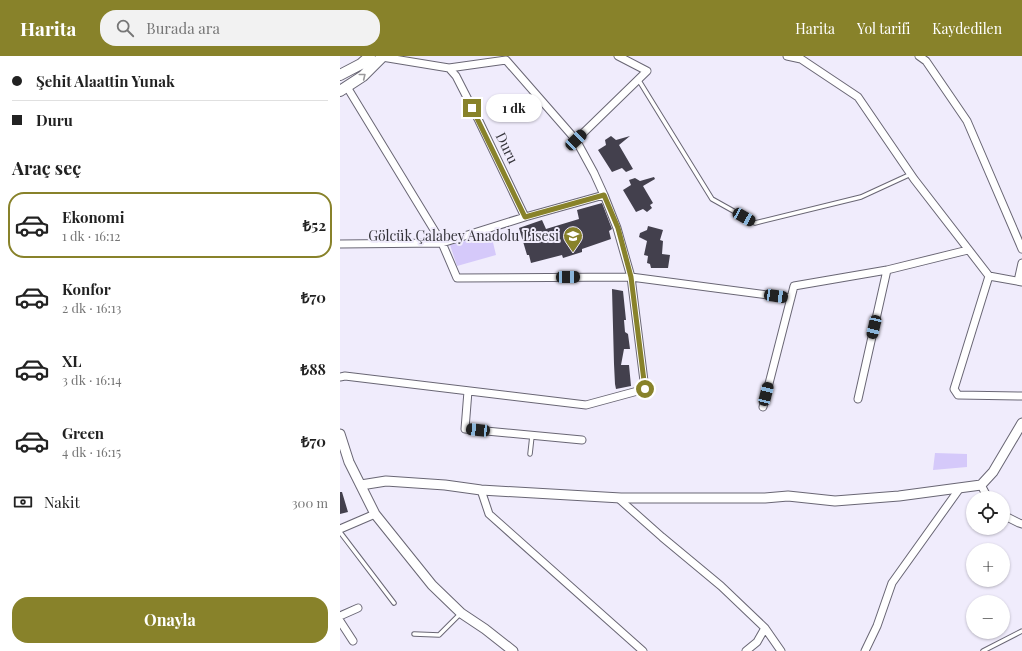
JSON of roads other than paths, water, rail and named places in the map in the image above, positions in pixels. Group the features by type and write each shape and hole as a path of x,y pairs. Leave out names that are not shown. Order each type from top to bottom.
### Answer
{"main road":[{"path":"340,75 360,64 370,56"},
{"path":"344,89 363,76 382,57"}],"street":[{"path":"576,140 647,71 618,56"},
{"path":"787,56 801,58 858,97 911,174 989,276 1020,282 1022,263"},
{"path":"919,56 926,61 967,121 1022,249"},
{"path":"340,377 345,376 586,405 645,389 631,277 618,228 594,173 576,140 507,58 449,68 382,57"},
{"name":"Duru","path":"449,68 456,76 479,121 525,217"},
{"path":"344,89 442,243 457,278 631,277 791,298"},
{"path":"341,242 442,243 525,217 604,195"},
{"path":"763,407 794,286 887,270 968,250"},
{"path":"858,399 887,270"},
{"path":"989,276 954,389 958,395 1022,396"},
{"path":"468,391 465,429 582,440"},
{"path":"361,485 386,481 444,485 481,490 618,498 765,498 788,496 835,501 899,496 981,485 993,472 1022,423"},
{"path":"340,434 343,452 350,462 375,514 432,585 461,613 485,629 513,651"},
{"path":"981,485 984,491"},
{"path":"865,651 877,626 892,584 960,488"},
{"path":"481,490 489,514 643,651"},
{"path":"618,498 720,586 765,628 781,651"},
{"path":"340,529 375,514"},
{"path":"1010,519 1022,524"},
{"path":"340,616 358,608"},
{"path":"340,621 353,641"},
{"path":"746,651 757,642 765,628"}],"lane":[{"path":"638,80 712,199 755,223 861,197 911,174"},
{"path":"530,454 532,436"},
{"path":"340,532 394,603"},
{"path":"414,634 439,635 461,613"},
{"path":"983,651 1022,631"}],"place":[{"name":"Gölcük Çalabey Anadolu Lisesi","path":"573,253"}]}
